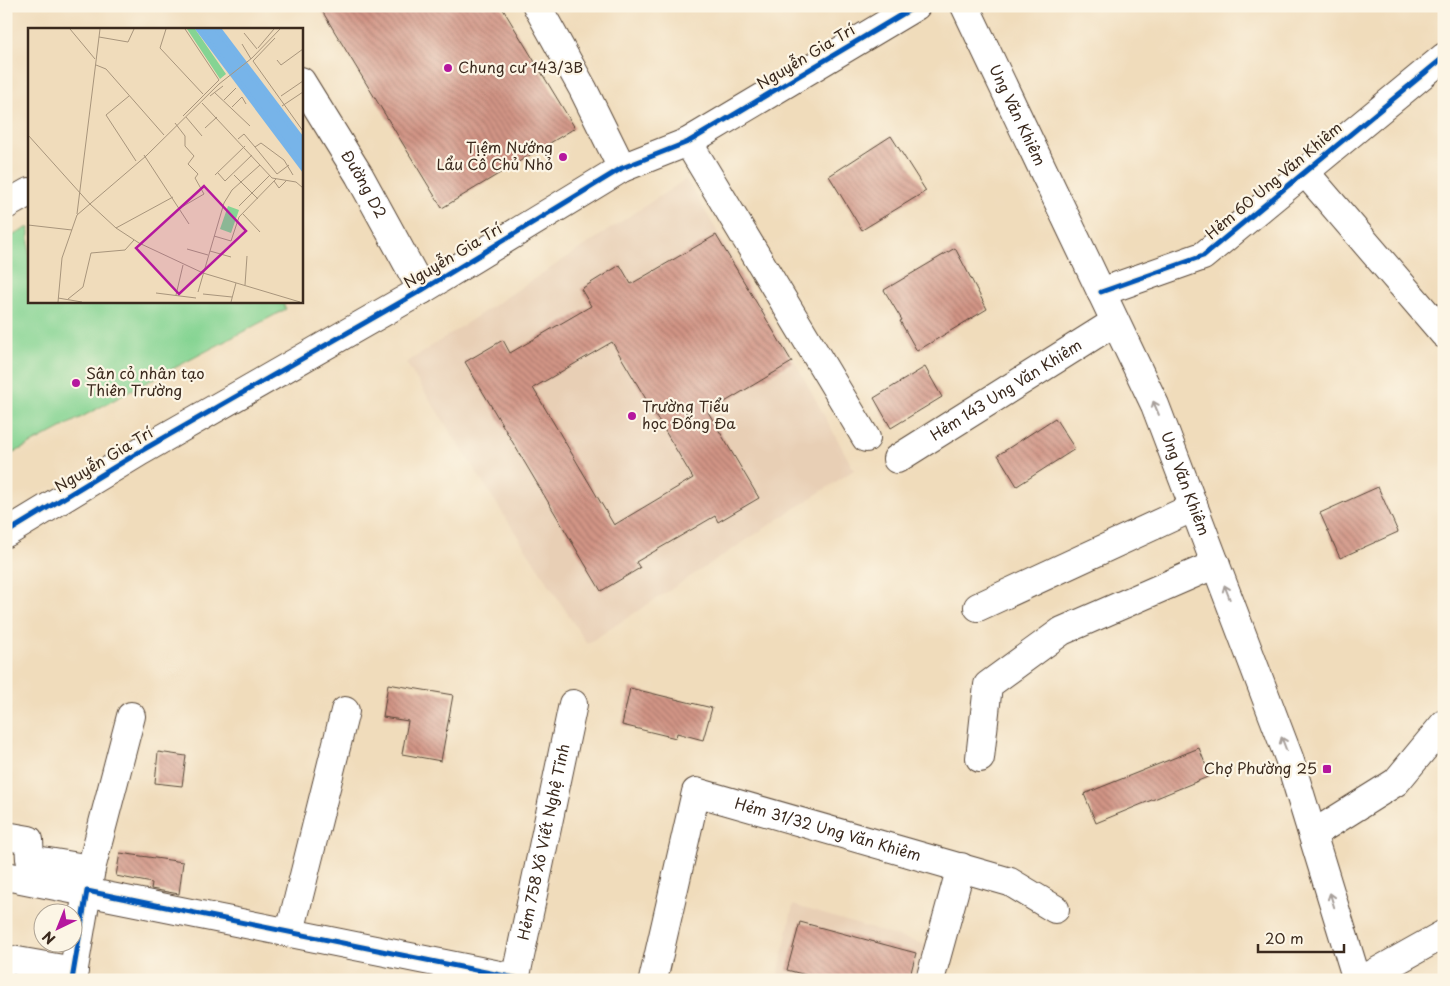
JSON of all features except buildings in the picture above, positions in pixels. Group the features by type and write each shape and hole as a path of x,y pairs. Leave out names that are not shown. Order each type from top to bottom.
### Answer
{"street":[{"path":"537,6 583,89 622,168"},
{"name":"Nguyễn Gia Trí","path":"6,533 141,451 422,290 622,168 688,142 916,6"},
{"name":"Ung Văn Khiêm","path":"965,6 1155,405 1290,758 1357,980"},
{"name":"Hẻm 60 Ung Văn Khiêm","path":"1101,292 1202,256 1444,57"},
{"name":"Đường D2","path":"302,83 364,183 422,290"},
{"path":"688,142 866,438"},
{"path":"1304,171 1444,334"},
{"path":"6,205 28,193"},
{"name":"Hẻm 143 Ung Văn Khiêm","path":"897,459 1115,322"},
{"path":"978,607 1194,507"},
{"path":"980,758 988,685 1062,631 1216,564"},
{"name":"Hẻm 758 Xô Viết Nghệ Tĩnh","path":"515,979 573,704"},
{"path":"290,932 345,711"},
{"path":"6,960 73,975 89,880 131,716"},
{"path":"1313,834 1396,782 1444,724"},
{"name":"Hẻm 31/32 Ung Văn Khiêm","path":"653,980 696,792 1010,882 1055,909"},
{"path":"6,836 29,840 30,858 89,880 290,932 515,979"},
{"path":"930,980 961,867"},
{"path":"6,876 89,880"},
{"path":"1362,980 1444,934"}],"shaded area":[{"name":"Trường Tiểu học Đống Đa","path":"686,179 794,360 854,470 587,644 406,363"},
{"path":"793,905 933,947 923,980 777,980"}],"green space":[{"name":"Sân cỏ nhân tạo Thiên Trường","path":"28,228 28,302 282,302 286,309 6,457 6,239"}],"cycle path":[{"path":"6,533 141,451 422,290 622,168 688,142 916,6"},
{"path":"1101,292 1203,256 1444,57"},
{"path":"72,980 87,891 515,978"}],"place":[{"name":"Chung cư 143/3B","path":"448,68"},
{"name":"Tịệm Nướng Lẩu Cô Chủ Nhỏ","path":"563,157"},
{"name":"Sân cỏ nhân tạo Thiên Trường","path":"76,383"},
{"name":"Trường Tiểu học Đống Đa","path":"632,416"},
{"name":"Chợ Phường 25","path":"1327,769"}]}
